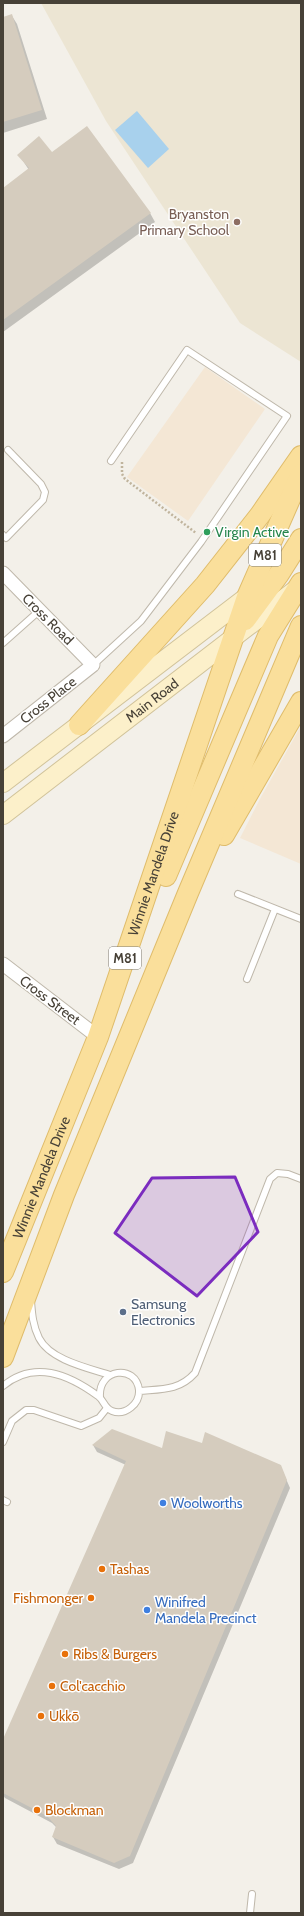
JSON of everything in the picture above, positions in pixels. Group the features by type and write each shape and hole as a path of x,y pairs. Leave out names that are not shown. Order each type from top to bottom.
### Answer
{"main road":[{"path":"79,725 205,585 260,515 301,456"},
{"name":"Winnie Mandela Drive","path":"3,1272 98,1037 232,638 247,598 301,474"},
{"path":"232,638 279,574 301,539"},
{"name":"Main Road","path":"3,783 301,558"},
{"path":"130,945 157,897 196,802 268,636 299,586"},
{"name":"Main Road","path":"3,815 299,586"},
{"name":"Winnie Mandela Drive","path":"3,1357 64,1195 188,893 301,626"},
{"path":"188,893 232,821 301,702"},
{"path":"3,1318 50,1206 64,1195"}],"street":[{"name":"Cross Road","path":"3,573 38,611 93,665"},
{"name":"Cross Place","path":"3,736 93,665"},
{"name":"Cross Street","path":"3,964 98,1037"}],"lane":[{"path":"93,665 141,621 201,542 287,416 187,350 111,461"},
{"path":"4,538 43,500 45,492 41,484 8,450"},
{"path":"3,643 38,611"},
{"path":"238,894 301,920"},
{"path":"247,979 275,909"},
{"path":"139,1390 176,1387 187,1382 195,1373 270,1179 277,1173 288,1174 301,1179"},
{"path":"29,1286 34,1325 46,1348 52,1353 83,1367 110,1375"},
{"path":"3,1386 26,1372 41,1371 55,1374 70,1380 100,1397 107,1408 113,1411 126,1411 136,1403 139,1390 137,1384 129,1375 116,1373 110,1375 101,1384 100,1397"},
{"path":"3,1442 12,1421 26,1410 34,1410 81,1426 99,1418 107,1408"},
{"path":"250,1913 252,1894"}],"path":[{"path":"125,441 122,467 125,479 198,534 201,542"}],"highlighted area":[{"path":"235,1177 258,1232 197,1296 115,1233 152,1178"}],"shaded area":[{"name":"Bryanston Primary School","path":"41,3 301,3 301,362 240,323 106,121"},
{"path":"205,367 265,409 188,521 127,477"},
{"path":"301,726 301,864 240,838"}],"water":[{"path":"137,111 169,149 148,168 115,130"}],"building":[{"path":"12,14 42,110 3,122 3,17"},
{"path":"87,126 151,213 3,320 3,188 29,168 17,155 39,136 52,152"},
{"name":"Winifred Mandela Precinct","path":"112,1429 162,1448 166,1431 202,1443 205,1432 281,1465 287,1480 130,1856 114,1863 52,1837 56,1826 47,1816 3,1793 3,1739 126,1461 92,1445"}],"place":[{"name":"Bryanston Primary School","path":"237,222"},
{"name":"Virgin Active","path":"207,532"},
{"name":"Samsung Electronics","path":"123,1312"},
{"name":"Woolworths","path":"163,1503"},
{"name":"Tashas","path":"102,1569"},
{"name":"Fishmonger","path":"91,1598"},
{"name":"Winifred Mandela Precinct","path":"147,1610"},
{"name":"Ribs & Burgers","path":"65,1654"},
{"name":"Col'cacchio","path":"52,1686"},
{"name":"Ukkō","path":"41,1716"},
{"name":"Blockman","path":"37,1810"}]}
